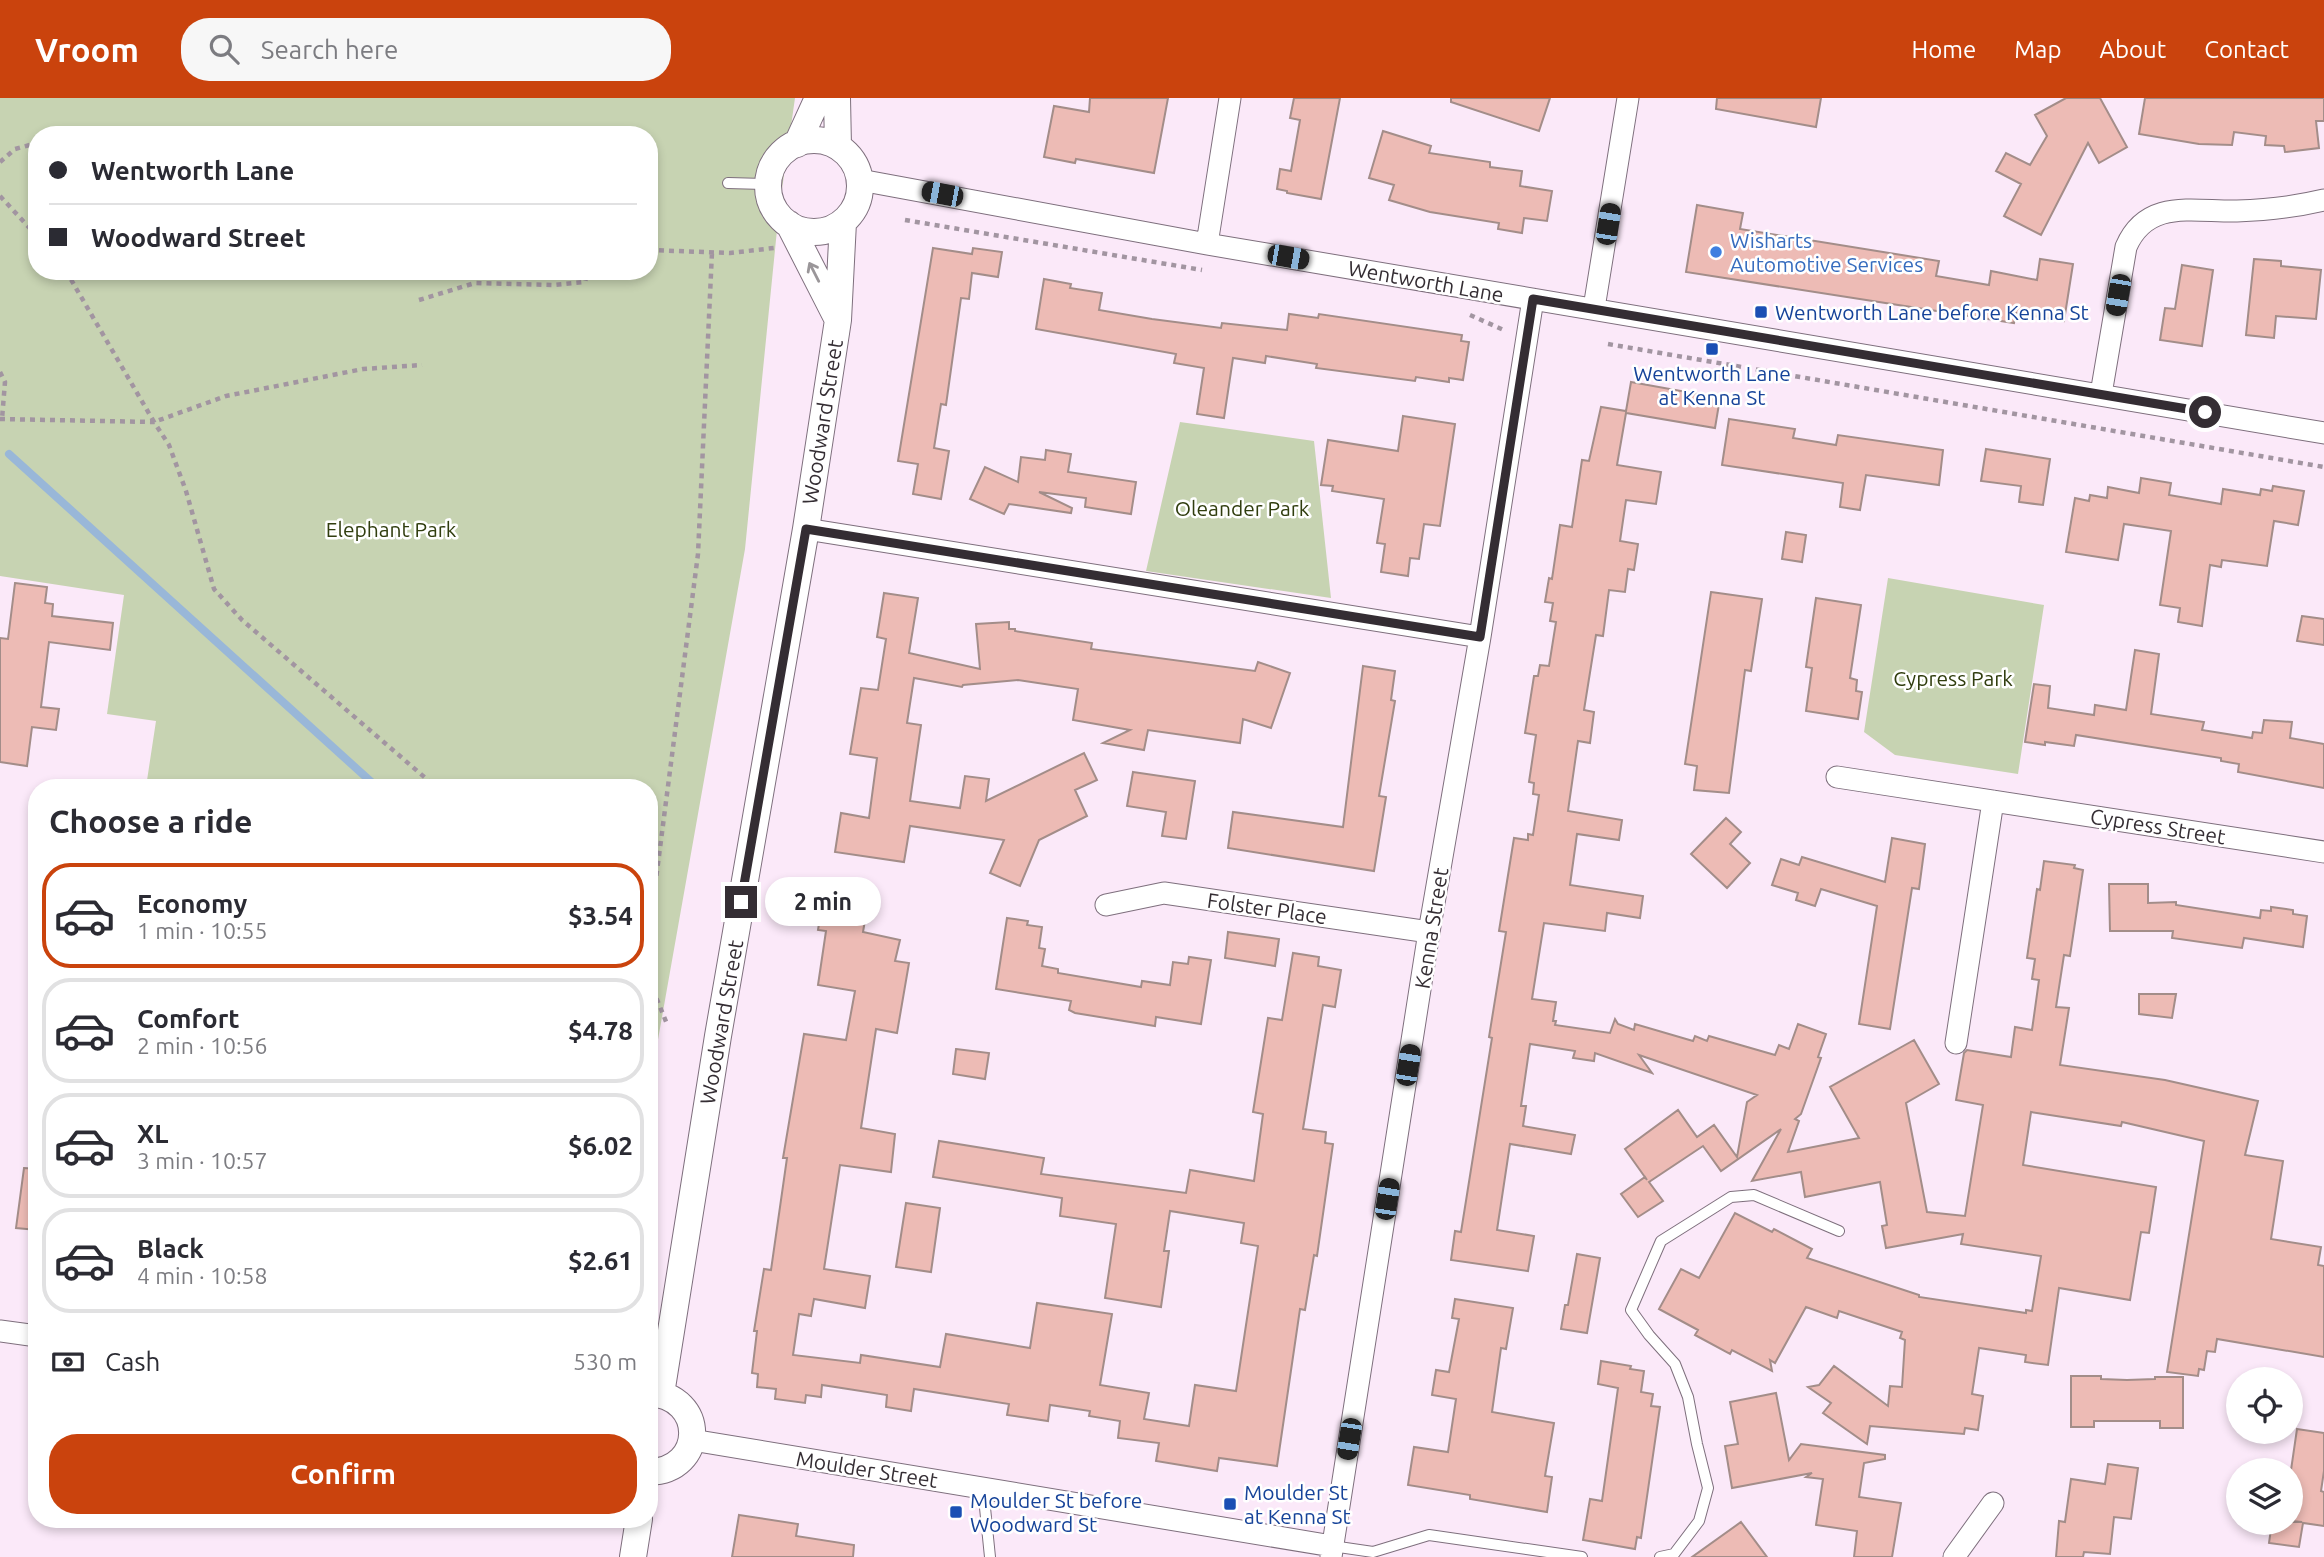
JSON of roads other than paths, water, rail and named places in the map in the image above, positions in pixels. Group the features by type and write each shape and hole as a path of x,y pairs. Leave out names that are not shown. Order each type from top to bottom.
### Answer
{"street":[{"path":"797,144 818,98"},
{"path":"837,98 838,146"},
{"path":"1207,244 1230,98"},
{"path":"1594,308 1628,98"},
{"path":"817,140 838,146 853,162 860,180 858,200 852,212 843,222 829,229 814,232 801,230 794,234 773,207 768,184 776,160 785,150 797,144 817,140"},
{"name":"Wentworth Lane","path":"860,180 1207,244 2324,433"},
{"path":"2101,394 2126,247 2132,234 2143,222 2172,210 2263,209 2324,200"},
{"name":"Woodward Street","path":"658,1376 806,529 838,320 843,222"},
{"name":"Woodward Street","path":"794,234 838,320"},
{"name":"Kenna Street","path":"1331,1552 1533,299"},
{"path":"806,529 1480,637"},
{"name":"Cypress Street","path":"1837,777 2324,852"},
{"path":"1956,1043 1993,801"},
{"name":"Folster Place","path":"1106,905 1164,893 1429,932"},
{"path":"0,1331 28,1335"},
{"path":"658,1394 681,1405 692,1427 692,1440 681,1461 658,1472"},
{"name":"Moulder Street","path":"692,1440 983,1488 1331,1552"},
{"path":"1954,1557 1993,1503"},
{"path":"633,1557 638,1528"}],"lane":[{"path":"729,183 768,184"},
{"path":"1660,1557 1674,1554 1699,1521 1708,1488 1696,1444 1688,1397 1675,1364 1631,1310 1661,1241 1731,1197 1754,1195 1839,1231"},
{"path":"983,1488 990,1557"},
{"path":"1331,1552 1373,1552 1429,1535 1582,1557"}],"waterway":[{"path":"9,454 368,779"}],"place":[{"name":"Wisharts Automotive Services","path":"1716,252"},
{"name":"Wentworth Lane before Kenna St","path":"1761,312"},
{"name":"Wentworth Lane at Kenna St","path":"1712,349"},
{"name":"Moulder St at Kenna St","path":"1230,1504"},
{"name":"Moulder St before Woodward St","path":"956,1512"}],"park label":[{"name":"Oleander Park","path":"1242,508"},
{"name":"Elephant Park","path":"391,529"},
{"name":"Cypress Park","path":"1953,678"}]}
